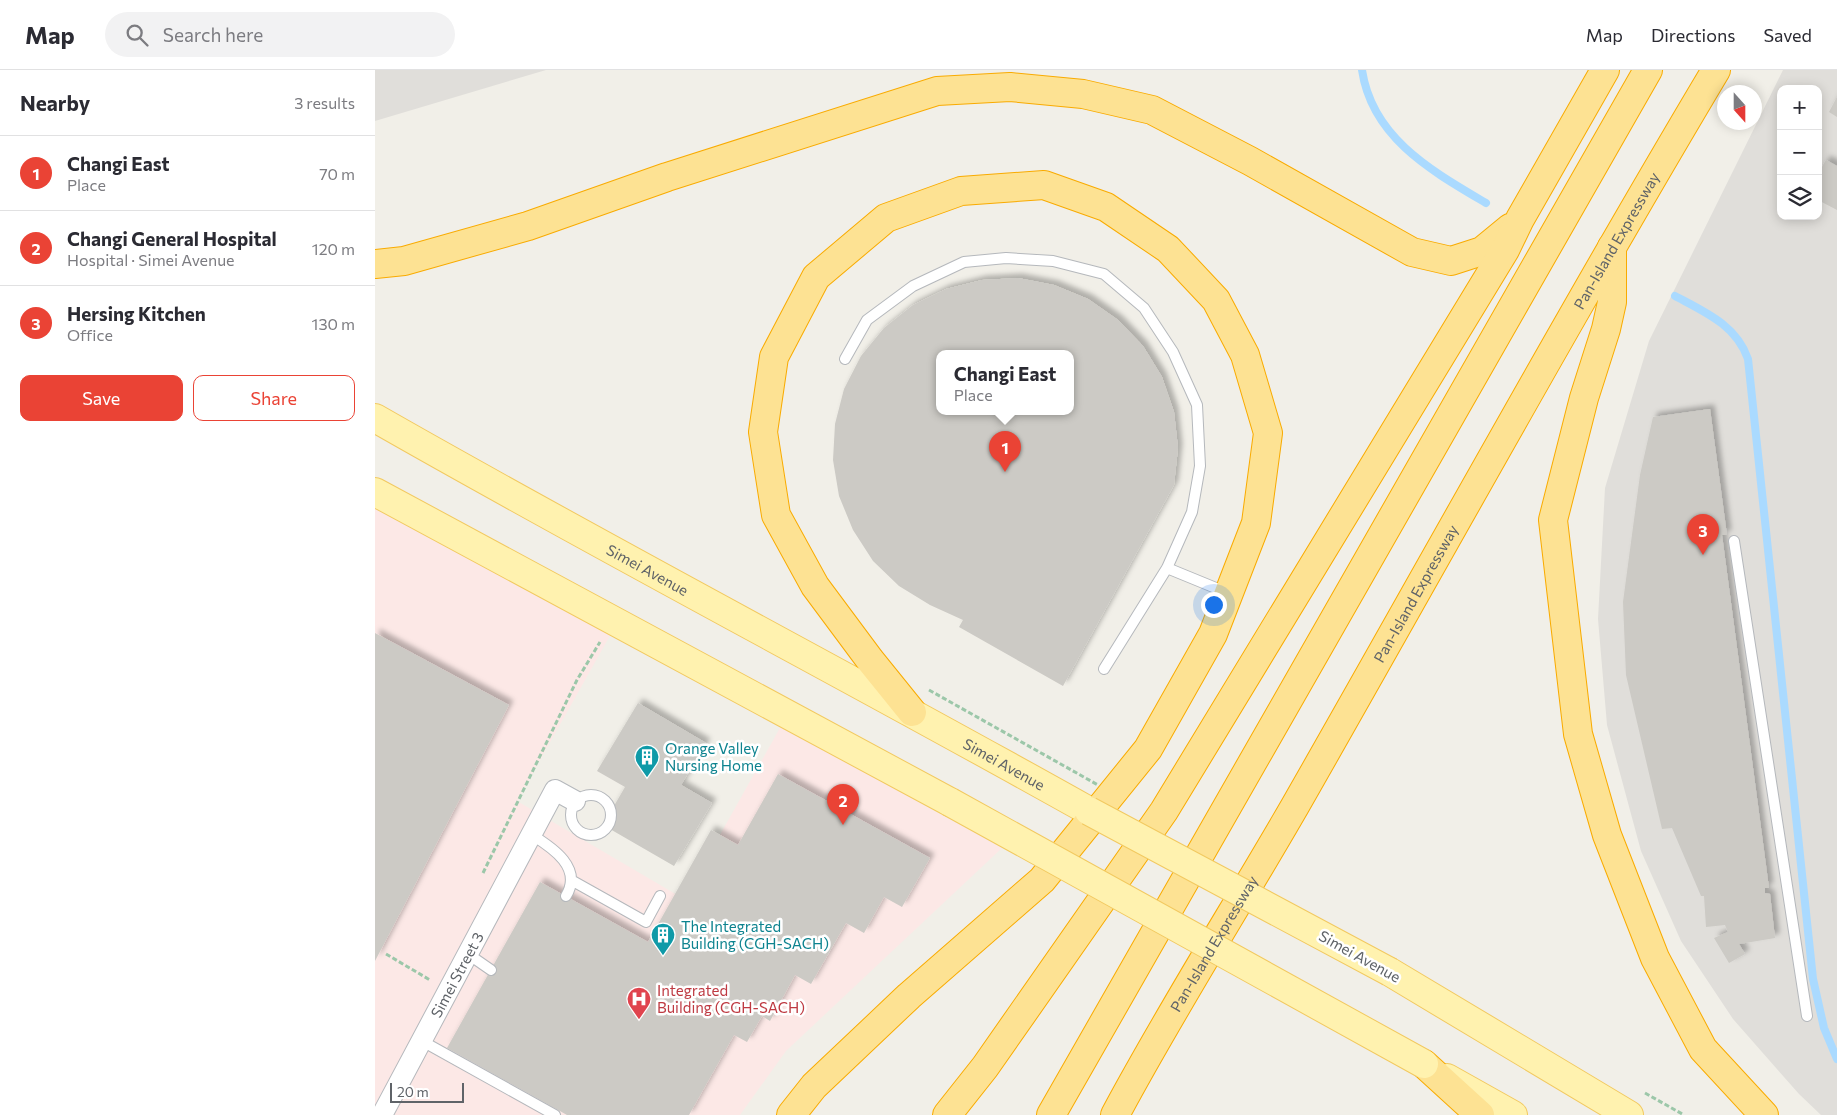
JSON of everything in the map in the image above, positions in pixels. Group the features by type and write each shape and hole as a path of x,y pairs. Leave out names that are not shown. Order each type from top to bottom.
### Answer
{"highway":[{"path":"947,1115 985,1068 1164,811 1505,250 1519,219 1605,70"},
{"path":"1051,1115 1648,70"},
{"name":"Pan-Island Expressway","path":"1121,1110 1299,800 1613,243 1716,70"},
{"path":"375,264 404,261 529,226 667,177 937,92 1010,87 1083,94 1152,110 1250,161 1412,252 1451,261 1482,251 1519,219"},
{"path":"791,1115 814,1086 909,996 1042,880 1148,749 1213,634 1256,523 1267,433 1245,355 1216,300 1168,249 1106,207 1044,185 961,191 886,218 816,277 774,357 763,432 776,515 815,586 869,660 912,712"},
{"path":"1613,243 1611,302 1607,328 1584,398 1553,520 1578,734 1607,835 1655,958 1703,1049 1764,1115"},
{"path":"1424,1064 1480,1115"}],"main road":[{"name":"Simei Avenue","path":"375,418 494,486 912,712 1089,811 1390,972 1629,1115"},
{"path":"375,492 950,802 1513,1115"}],"street":[{"name":"Simei Street 3","path":"382,1115 555,790 575,801"}],"lane":[{"path":"845,359 867,320 913,286 964,262 1006,258 1053,261 1103,274 1144,308 1173,352 1197,406 1200,466 1192,512 1167,568 1104,669"},
{"path":"1734,541 1794,946 1807,1016"},
{"path":"1167,568 1229,594"},
{"path":"594,794 606,800 611,813 609,825 604,831 591,835 578,831 571,820 570,813 575,801 581,796 594,794"},
{"path":"532,835 554,848 567,864 571,880 570,889 566,896"},
{"path":"571,880 646,922 660,896"},
{"path":"468,954 491,970"},
{"path":"422,1041 555,1115"}],"path":[{"path":"483,874 577,680 601,641"},
{"path":"386,954 431,980 435,971"}],"shaded area":[{"path":"375,70 546,70 375,121"},
{"path":"1783,70 1837,70 1837,1115 1821,1115 1799,1094 1733,1019 1681,941 1641,851 1607,725 1598,619 1605,488 1649,341 1753,130 1762,130 1762,112"},
{"path":"375,503 612,632 517,801 684,899 781,726 1002,848 786,1051 740,1115 375,1115"}],"building":[{"path":"1837,97 1837,117 1829,112"},
{"path":"1826,160 1837,166 1837,210 1822,202 1822,167"},
{"path":"1018,278 1054,285 1088,299 1118,320 1143,346 1162,377 1174,412 1178,448 1174,485 1063,686 959,627 963,620 930,605 899,586 873,561 853,530 839,496 833,460 835,424 844,389 861,356 884,328 913,305 946,289 982,280"},
{"path":"1710,409 1727,535 1722,535 1769,888 1765,888 1765,893 1770,894 1775,938 1739,944 1745,954 1729,963 1714,938 1728,932 1725,925 1706,927 1704,896 1701,896 1672,828 1662,829 1626,675 1623,602 1640,475 1653,417"},
{"path":"375,633 509,705 375,961"},
{"name":"Orange Valley Nursing Home","path":"638,703 706,743 681,785 712,803 674,866 603,825 625,787 597,771"},
{"name":"The Integrated Building (CGH-SACH)","path":"778,774 930,858 902,907 884,897 864,933 846,923 811,984 795,975 770,1021 762,1016 747,1042 734,1035 689,1115 567,1115 447,1048 540,882 648,942 711,830 738,845"}],"waterway":[{"path":"1362,70 1368,94 1378,115 1391,134 1426,165 1486,203"},
{"path":"1675,296 1708,314 1728,328 1743,347 1748,359 1813,979 1824,1028 1837,1059"}],"place":[{"name":"Changi East","path":"1005,472"},
{"name":"Hersing Kitchen","path":"1703,555"},
{"name":"Orange Valley Nursing Home","path":"647,778"},
{"name":"Changi General Hospital","path":"843,825"},
{"name":"The Integrated Building (CGH-SACH)","path":"663,956"},
{"name":"Integrated Building (CGH-SACH)","path":"639,1020"}]}
